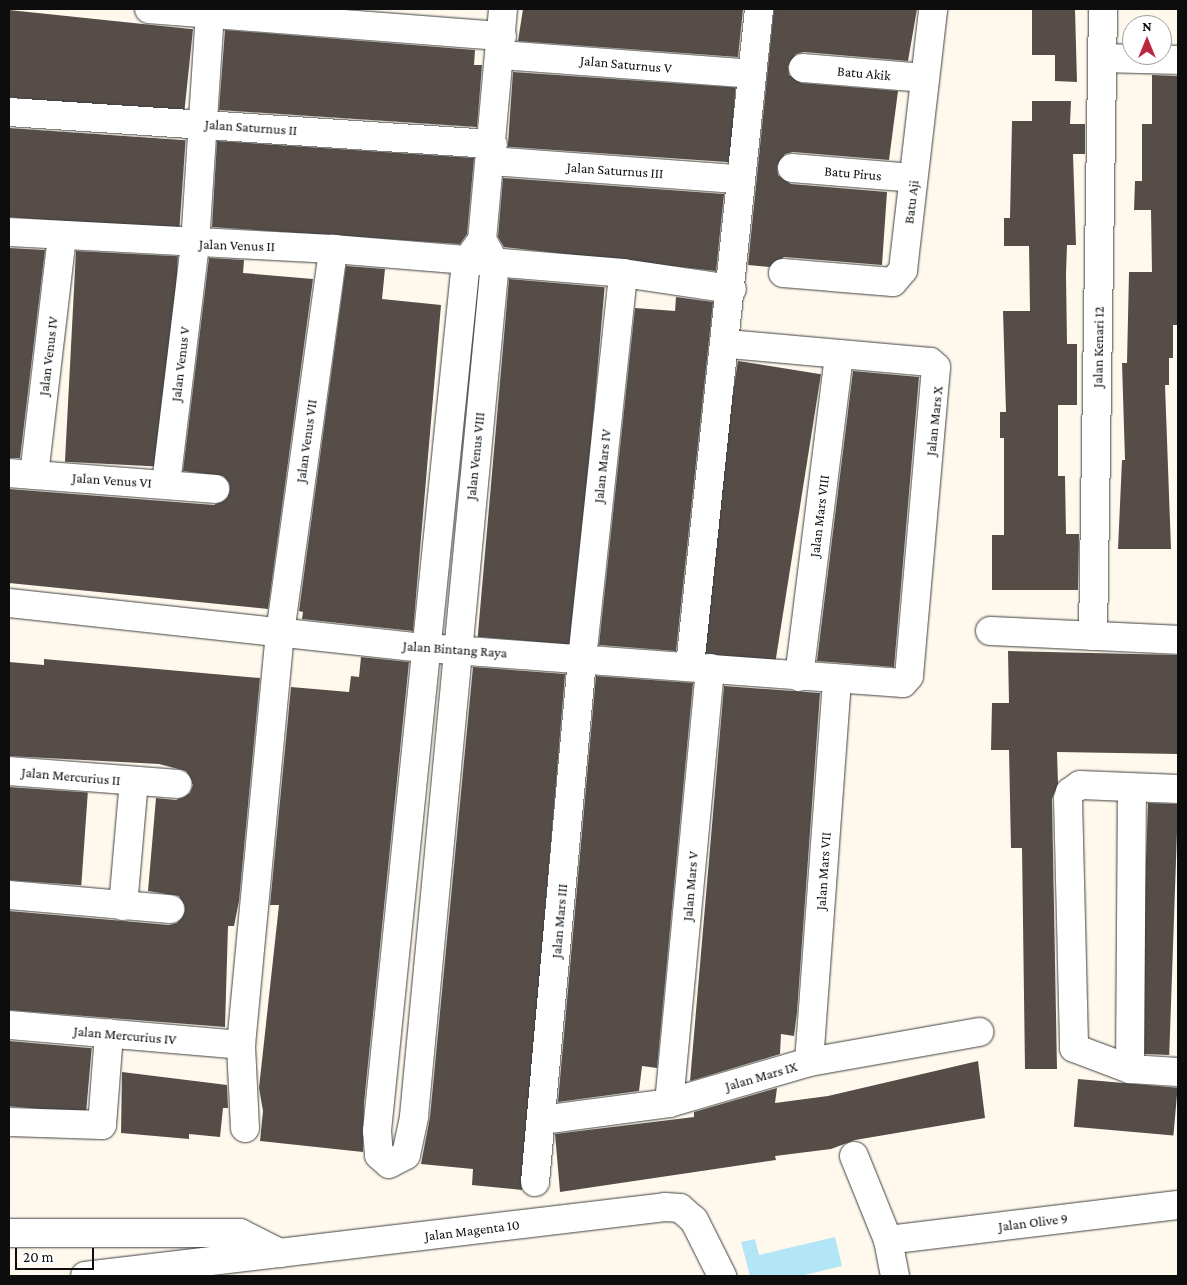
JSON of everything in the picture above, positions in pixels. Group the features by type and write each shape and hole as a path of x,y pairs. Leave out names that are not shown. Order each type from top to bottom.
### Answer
{"street":[{"name":"Jalan Saturnus V","path":"149,9 210,15 240,13 750,74"},
{"name":"Jalan Venus VIII","path":"426,648 377,1131 379,1155 389,1164 406,1155 414,1116 456,650 489,251 492,152 503,9"},
{"name":"Jalan Mars V","path":"669,1103 700,667 732,288 739,178 759,9"},
{"name":"Batu Aji","path":"784,273 893,282 903,270 933,9"},
{"name":"Jalan Kenari 12","path":"1094,636 1103,9"},
{"name":"Jalan Venus V","path":"166,484 195,244 206,123 210,15"},
{"path":"1103,58 1178,60"},
{"name":"Batu Akik","path":"803,68 925,78"},
{"name":"Jalan Saturnus II","path":"9,112 206,123 492,152"},
{"name":"Jalan Saturnus III","path":"492,152 739,178"},
{"name":"Batu Pirus","path":"792,168 913,178"},
{"name":"Jalan Venus II","path":"9,232 195,244 333,249 466,262 489,251 622,273 732,288"},
{"name":"Jalan Venus IV","path":"21,474 62,236"},
{"name":"Jalan Venus VII","path":"245,1128 242,1045 280,633 333,249"},
{"path":"426,648 466,262"},
{"name":"Jalan Mars IV","path":"582,659 622,273"},
{"name":"Jalan Mars X","path":"727,344 930,362 936,367 909,676 903,683"},
{"name":"Jalan Mars VIII","path":"799,677 839,355"},
{"name":"Jalan Venus VI","path":"21,474 215,489"},
{"name":"Jalan Bintang Raya","path":"9,603 426,648 700,667 836,681 903,683"},
{"path":"990,631 1178,640"},
{"name":"Jalan Mars III","path":"535,1182 582,659"},
{"name":"Jalan Mars VII","path":"809,1062 836,681"},
{"name":"Jalan Mercurius II","path":"9,771 177,784"},
{"name":"Jalan Mercurius II","path":"123,906 134,781"},
{"path":"1178,789 1080,785 1070,792 1068,799 1074,1048 1130,1069 1178,1072"},
{"path":"1130,1069 1132,788"},
{"path":"9,895 170,909"},
{"name":"Jalan Mercurius IV","path":"9,1025 242,1045"},
{"name":"Jalan Mars IX","path":"542,1120 669,1103 809,1062 979,1032"},
{"path":"9,1122 102,1125 109,1033"},
{"path":"854,1156 888,1240 895,1276"},
{"name":"Jalan Olive 9","path":"888,1240 1178,1205"},
{"name":"Jalan Magenta 10","path":"85,1276 665,1207 680,1208 694,1220 722,1276"},
{"path":"9,1233 240,1233 280,1253"}],"water":[{"path":"835,1237 842,1266 800,1276 750,1276 741,1242 755,1239 759,1255"}],"building":[{"path":"523,9 743,9 738,57 518,41"},
{"path":"774,9 917,9 908,61 804,52 796,54 788,66 789,75 801,83 898,91 889,160 793,152 785,154 777,166 778,175 791,184 887,192 882,265 784,257 769,267 748,265"},
{"path":"1032,9 1075,9 1077,82 1055,81 1055,55 1032,55"},
{"path":"9,10 193,29 184,116 9,97"},
{"path":"225,30 475,50 474,65 482,65 477,127 219,110"},
{"path":"513,72 735,88 730,162 508,147"},
{"path":"1152,75 1178,76 1178,325 1173,325 1173,358 1169,358 1169,385 1165,385 1171,549 1118,549 1122,460 1125,460 1122,363 1127,363 1129,272 1152,272 1151,210 1134,210 1135,181 1142,181 1142,124 1152,124"},
{"path":"1032,101 1071,101 1070,124 1085,124 1085,154 1073,154 1076,245 1067,245 1066,274 1067,344 1077,344 1077,405 1058,405 1058,476 1065,476 1066,534 1079,534 1078,590 992,590 992,535 1004,535 1004,438 1000,438 1000,412 1006,412 1003,311 1030,311 1029,246 1004,246 1004,218 1010,218 1012,121 1032,121"},
{"path":"9,128 186,140 179,229 9,217"},
{"path":"217,141 474,158 467,234 460,244 212,227"},
{"path":"503,178 724,194 716,271 504,247 498,237"},
{"path":"9,248 45,250 20,458 9,458"},
{"path":"76,251 178,256 167,467 65,462"},
{"path":"209,258 244,260 243,273 313,279 268,609 9,583 9,489 214,505 228,497 229,483 223,476 183,471"},
{"path":"346,266 385,269 382,299 441,305 413,631 302,619 303,612 299,611"},
{"path":"509,279 605,287 573,645 478,637"},
{"path":"676,297 713,302 676,651 599,645 635,308 675,311"},
{"path":"738,361 821,374 775,665 692,651"},
{"path":"853,371 919,377 894,667 817,661"},
{"path":"1008,651 1178,655 1178,754 1057,752 1058,784 1052,799 1057,1069 1025,1069 1022,848 1011,848 1009,750 991,750 992,703 1009,703"},
{"path":"361,657 409,662 364,1103 363,1152 260,1141 263,1111 259,1088 279,905 270,905 291,687 349,692 351,676 359,677"},
{"path":"44,659 260,678 239,901 234,926 228,926 225,1027 9,1010 9,911 169,925 177,923 185,911 179,896 148,891 156,798 176,800 190,793 193,785 186,771 159,764 9,756 9,662 44,665"},
{"path":"473,667 565,674 522,1190 472,1185 473,1169 421,1164 430,1117"},
{"path":"596,676 693,683 657,1068 642,1066 639,1091 558,1102"},
{"path":"724,686 820,693 797,1012 794,1036 781,1034 780,1054 690,1081"},
{"path":"9,787 88,793 81,885 9,880"},
{"path":"1148,803 1178,804 1169,1055 1139,1054"},
{"path":"9,1041 92,1048 86,1113 9,1106"},
{"path":"978,1061 985,1118 855,1140 831,1149 775,1156 776,1160 560,1192 555,1134 694,1117 694,1112 777,1088 775,1103 828,1096"},
{"path":"122,1072 227,1085 228,1108 223,1108 220,1137 189,1134 189,1139 121,1133"},
{"path":"1078,1079 1178,1088 1173,1136 1074,1127"}]}
